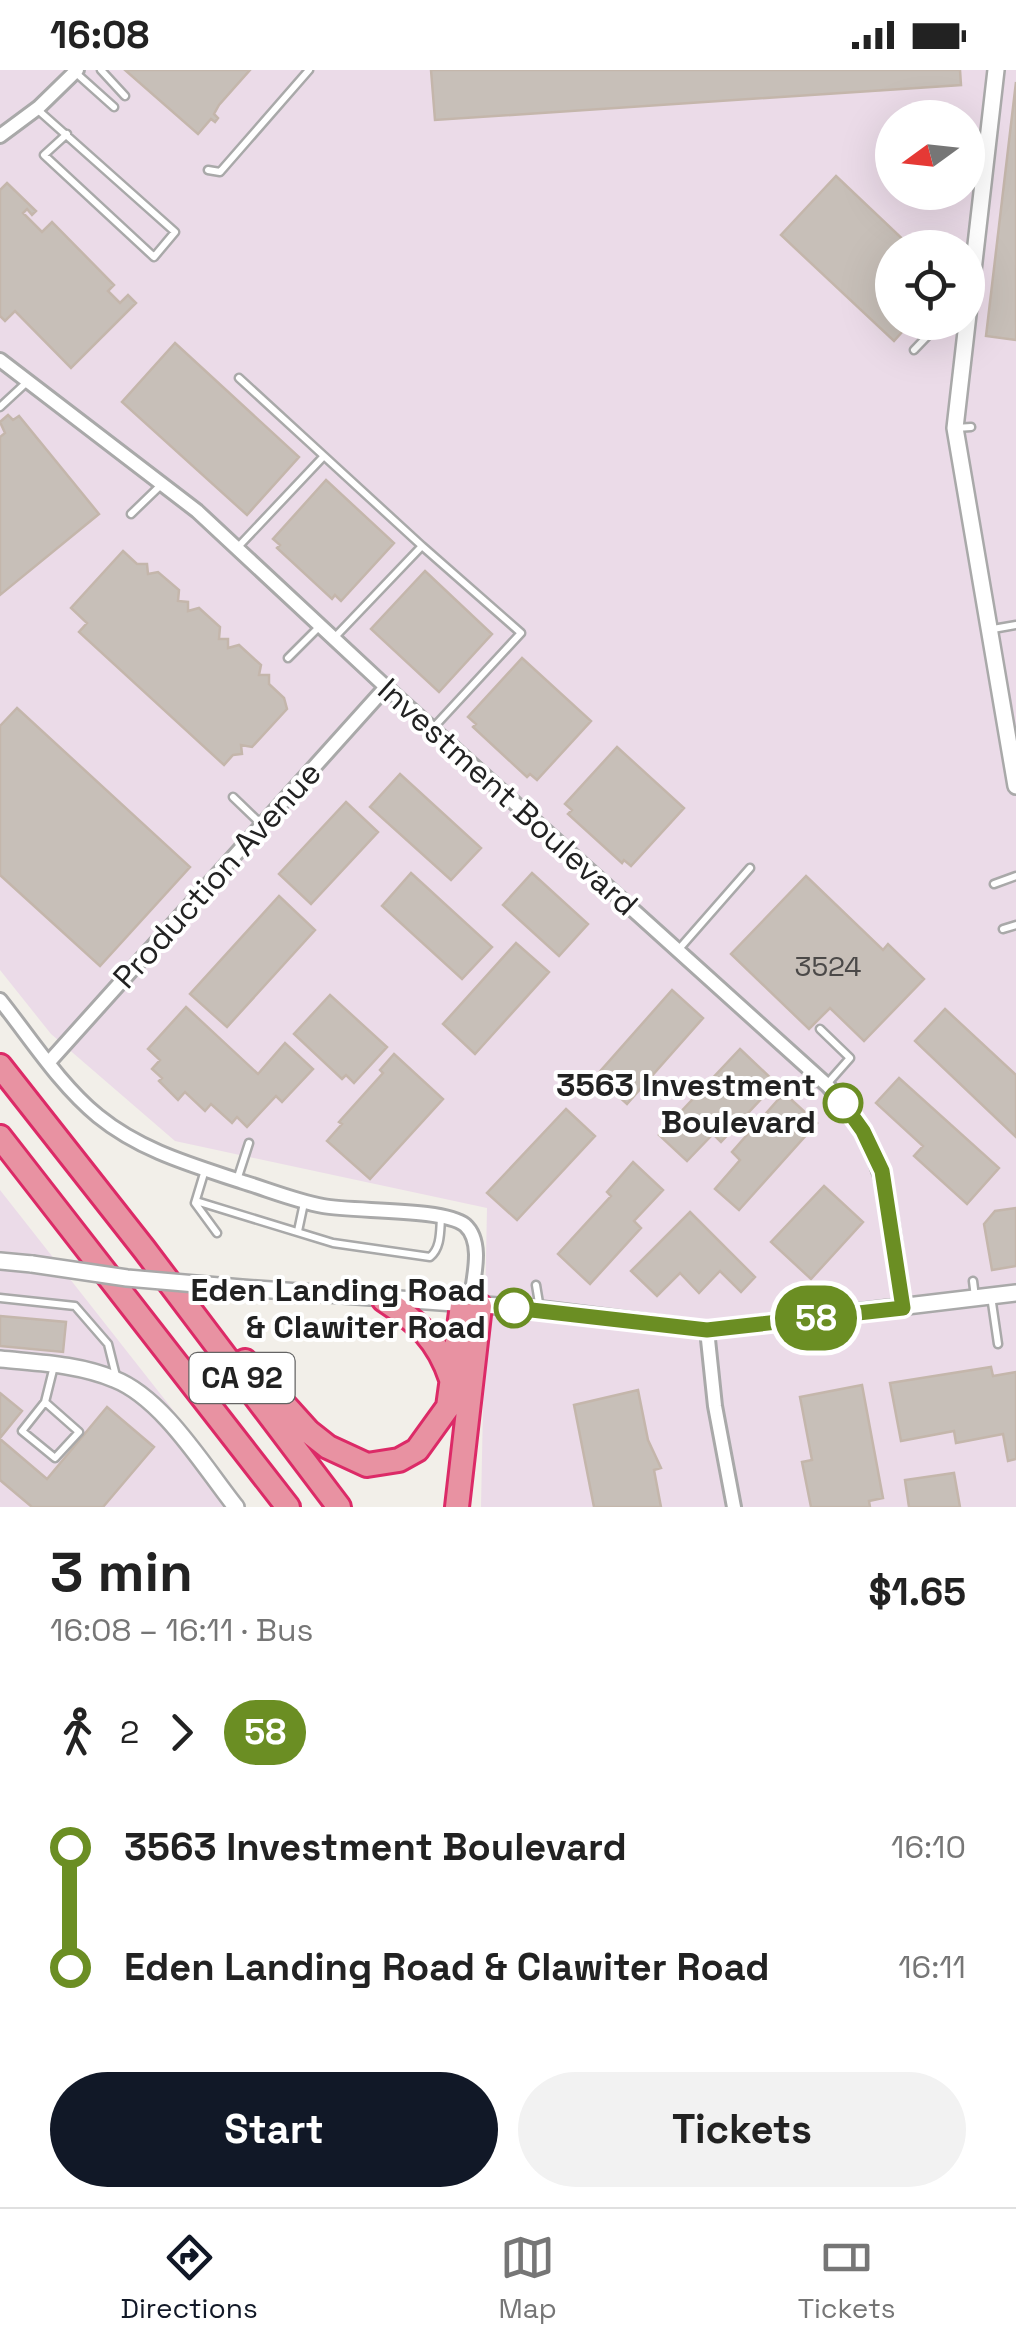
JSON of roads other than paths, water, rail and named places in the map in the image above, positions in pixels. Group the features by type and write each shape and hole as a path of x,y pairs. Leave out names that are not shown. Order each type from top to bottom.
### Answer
{"highway":[{"name":"CA 92","path":"0,1066 339,1507"},
{"name":"CA 92","path":"0,1137 288,1507"},
{"path":"0,1162 90,1251"},
{"path":"144,1249 309,1432 348,1458 368,1465 399,1460 416,1450 448,1407 471,1306"},
{"path":"384,1300 425,1330 442,1353 452,1382"},
{"path":"457,1507 471,1306"}],"street":[{"path":"978,230 996,70"},
{"path":"3,128 36,108 76,71"},
{"path":"967,340 963,428 1016,786"},
{"name":"Investment Boulevard","path":"1,362 162,483 238,548 432,729 826,1084 863,1131 882,1171 903,1308"},
{"name":"Production Avenue","path":"49,1062 386,687"},
{"path":"0,1000 99,1117 144,1146 322,1206 441,1216 462,1223 474,1238 471,1306"},
{"path":"0,1261 127,1278 540,1309 707,1330 1016,1293"},
{"path":"707,1330 715,1406 734,1507"},
{"path":"0,1359 54,1364 118,1380 154,1405 236,1507"}],"lane":[{"path":"102,70 125,96"},
{"path":"208,170 220,172 309,70"},
{"path":"76,71 114,106"},
{"path":"36,108 67,134 176,232 154,257 44,155 67,134"},
{"path":"914,350 924,340"},
{"path":"238,378 521,633 432,729"},
{"path":"0,407 28,381"},
{"path":"238,548 324,456"},
{"path":"132,514 162,483"},
{"path":"334,638 422,546"},
{"path":"288,658 321,625"},
{"path":"990,629 1016,625"},
{"path":"233,797 262,824"},
{"path":"678,950 750,868"},
{"path":"994,884 1016,876"},
{"path":"1003,929 1016,925"},
{"path":"820,1029 850,1058 826,1084"},
{"path":"238,1180 248,1143"},
{"path":"196,1201 206,1169"},
{"path":"196,1201 366,1250 430,1257 439,1242 441,1216"},
{"path":"196,1201 217,1232"},
{"path":"298,1231 304,1201"},
{"path":"973,1281 983,1297 998,1344"},
{"path":"536,1285 540,1309"},
{"path":"798,1288 803,1319"},
{"path":"0,1298 75,1306 108,1344 118,1380"},
{"path":"45,1402 79,1432 55,1458 22,1431 45,1402 54,1364"}],"place":[{"name":"3563 Investment Boulevard","path":"843,1103"},
{"name":"Eden Landing Road & Clawiter Road","path":"514,1308"}]}
